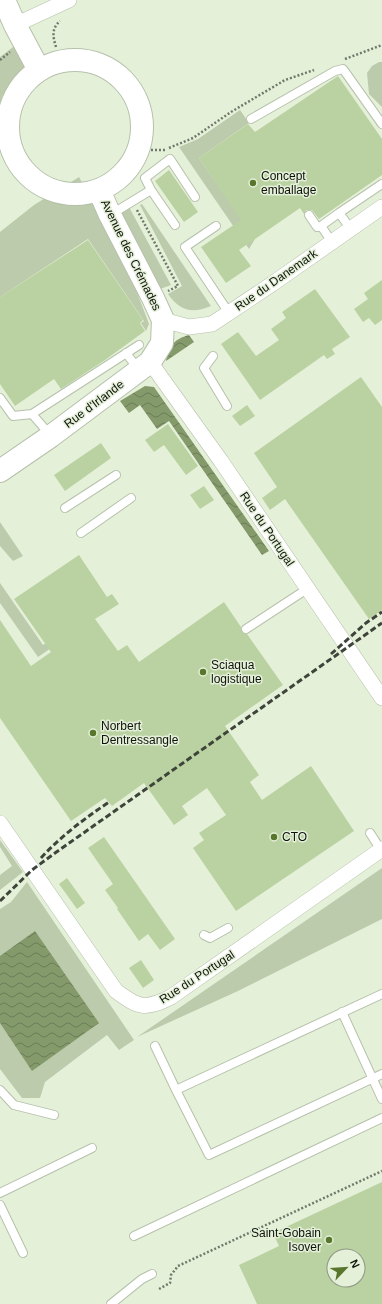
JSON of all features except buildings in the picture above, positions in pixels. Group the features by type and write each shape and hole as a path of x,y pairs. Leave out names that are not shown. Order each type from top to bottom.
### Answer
{"street":[{"path":"4,0 15,25 39,70"},
{"path":"15,25 66,1"},
{"name":"Avenue des Crémades","path":"66,60 95,62 120,76 137,99 143,126 138,153 122,176 99,190 77,194 55,191 35,181 20,164 11,145 8,124 13,103 23,84 39,70 66,60"},
{"name":"Avenue des Crémades","path":"99,190 110,215 154,298 163,320"},
{"name":"Rue du Danemark","path":"163,320 189,327 212,324 382,207"},
{"name":"Rue d'Irlande","path":"0,471 51,436 162,343 163,320"},
{"name":"Rue du Portugal","path":"143,359 217,455 381,696"},
{"name":"Rue du Portugal","path":"0,823 116,991 130,1002 143,1006 156,1004 171,997 381,850"}],"lane":[{"path":"251,119 335,71 343,69 382,124"},
{"path":"175,225 151,190 145,178 170,159 195,197"},
{"path":"320,226 382,184"},
{"path":"110,215 151,190"},
{"path":"339,213 351,229"},
{"path":"309,215 317,227 320,226 332,242"},
{"path":"216,226 185,247 229,313"},
{"path":"126,353 143,359"},
{"path":"126,353 143,359"},
{"path":"0,398 13,416 32,414 126,353"},
{"path":"213,356 204,368 227,406"},
{"path":"32,414 51,436"},
{"path":"65,508 116,475"},
{"path":"81,532 132,498"},
{"path":"246,629 307,589"},
{"path":"370,833 381,850"},
{"path":"204,935 210,938 228,928"},
{"path":"176,1090 382,994"},
{"path":"342,1012 382,1099"},
{"path":"155,1046 209,1155 382,1074"},
{"path":"0,1090 14,1105 54,1115"},
{"path":"134,1236 382,1118"},
{"path":"0,1193 92,1148"},
{"path":"0,1205 23,1253"},
{"path":"111,1304 142,1279 152,1274"}],"path":[{"path":"56,48 52,34 58,22 68,15 66,1"},
{"path":"345,59 382,45"},
{"path":"143,150 164,150 193,138 231,112 285,80 315,70"},
{"path":"132,202 178,286 154,298"},
{"path":"159,1289 170,1283 171,1275 178,1266 382,1171"}],"shaded area":[{"path":"17,44 26,73 2,96 0,116 0,57"},
{"path":"382,62 382,107 369,94 367,73 372,66"},
{"path":"240,110 249,123 199,158 255,239 249,249 179,147 198,139"},
{"path":"79,177 127,266 149,324 146,331 141,323 144,321 88,239 0,297 0,232 34,205"},
{"path":"142,204 211,306 198,310 187,309 177,304 168,294 182,286 140,205"},
{"path":"129,207 171,285 160,289 119,212"},
{"path":"0,522 23,556 13,561 0,546"},
{"path":"0,583 43,645 69,627 73,633 38,657 0,603"},
{"path":"0,840 23,872 0,890 0,875 12,866 0,847"},
{"path":"382,868 382,919 238,991 137,1037"},
{"path":"27,882 134,1040 119,1050 107,1035 45,1082 40,1098 22,1098 0,1069 0,909 11,902"}],"water":[{"path":"189,335 194,342 166,361 173,344"},
{"path":"145,386 154,387 269,551 262,555 169,421 157,429 140,405 129,413 120,401"},
{"path":"35,931 99,1023 32,1071 0,1023 0,956"}],"railway":[{"path":"331,654 366,623 382,612"},
{"path":"0,901 32,870 55,853 382,623"},
{"path":"41,858 73,828 109,802"}],"place":[{"name":"Concept emballage","path":"253,183"},
{"name":"Sciaqua logistique","path":"203,672"},
{"name":"Norbert Dentressangle","path":"93,733"},
{"name":"CTO","path":"274,837"},
{"name":"Saint-Gobain Isover","path":"329,1240"}]}
